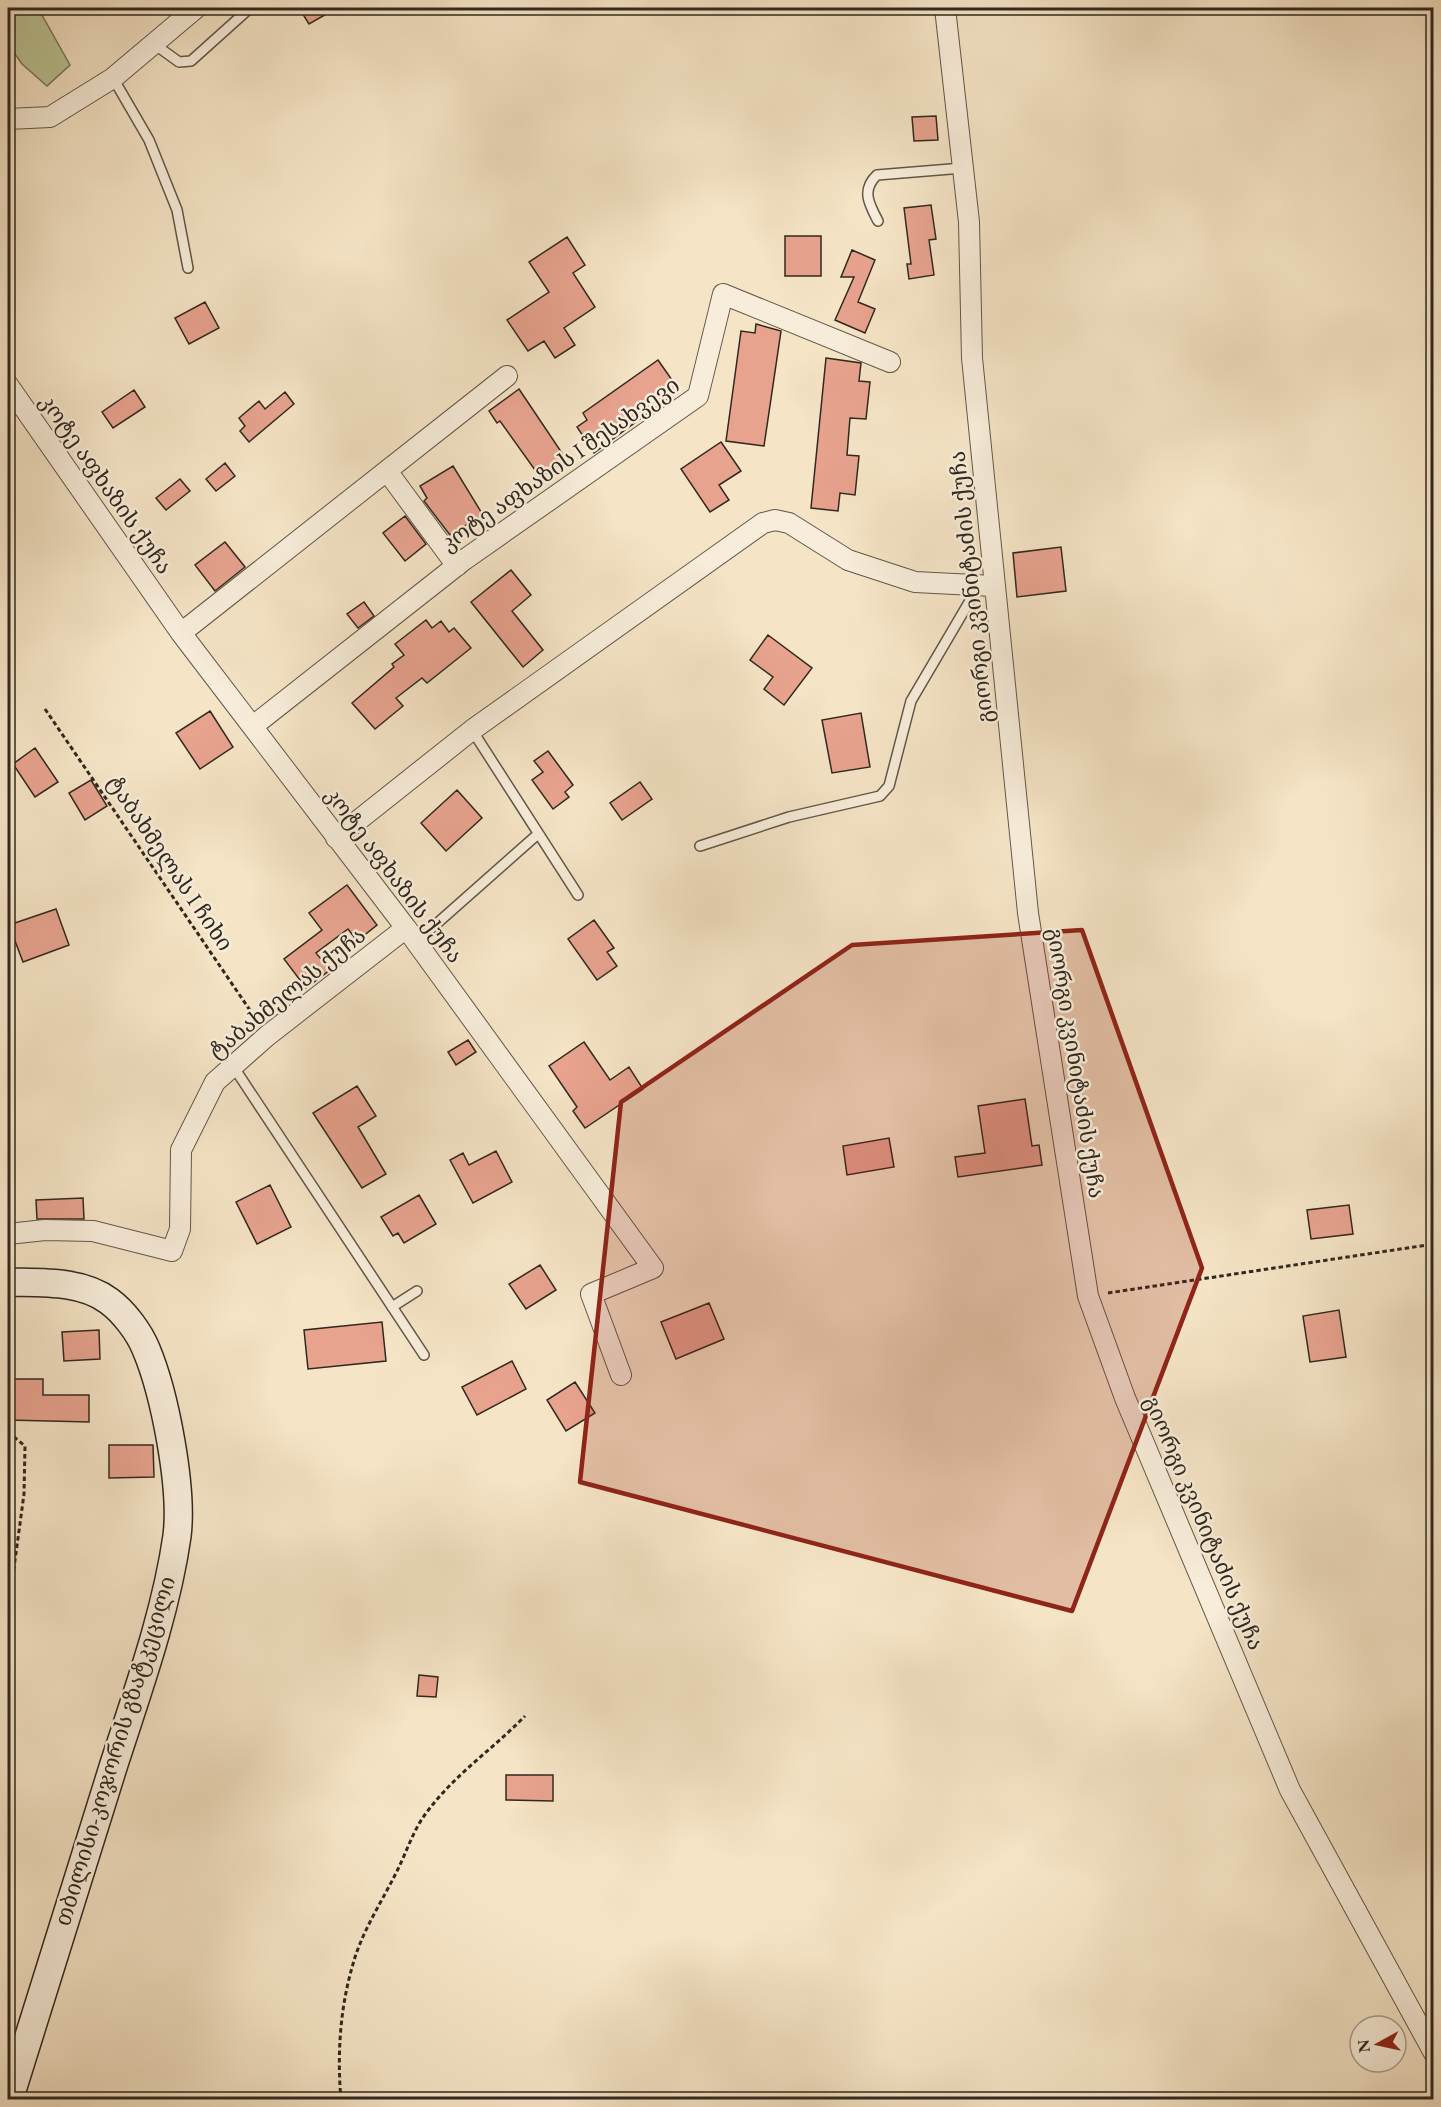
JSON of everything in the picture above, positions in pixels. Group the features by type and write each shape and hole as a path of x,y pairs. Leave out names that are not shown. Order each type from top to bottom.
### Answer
{"main road":[{"name":"თბილისი-კოჯორის გზატკეცილი","path":"8,1282 53,1283 81,1288 108,1300 128,1320 146,1348 164,1406 175,1469 177,1534 159,1618 9,2100"}],"street":[{"path":"8,120 50,117 113,78 196,8"},
{"name":"გიორგი კვინიტაძის ქუჩა","path":"945,8 969,222 972,358 986,587 1028,913 1088,1296 1125,1398 1290,1790 1434,2053"},
{"name":"კოტე აფხაზის I შესახვევი","path":"253,726 457,566 698,396 723,294 890,362"},
{"path":"181,633 507,376"},
{"name":"კოტე აფხაზის ქუჩა","path":"8,385 181,633 411,935 653,1268 591,1294 621,1375"},
{"path":"387,471 457,566"},
{"path":"336,838 472,730 763,523 775,520 789,523 848,560 915,582 986,587"},
{"name":"ტაბახმელას ქუჩა","path":"8,1234 45,1230 93,1231 147,1247 171,1251 180,1228 181,1150 215,1082 267,1036 411,935"}],"lane":[{"path":"154,44 179,62 191,61 250,8"},
{"path":"113,78 149,140 177,210 188,268"},
{"path":"878,221 867,198 869,182 877,175 963,168"},
{"path":"700,846 789,817 880,796 889,786 911,701 986,587"},
{"path":"472,730 578,895"},
{"path":"411,935 538,834"},
{"path":"233,1066 424,1355"},
{"path":"392,1307 417,1291"}],"path":[{"name":"ტაბახმელას I ჩიხი","path":"45,709 267,1036"},
{"path":"1088,1296 1434,1244"},
{"path":"8,1432 25,1446 24,1494 8,1612"},
{"path":"341,2100 339,2072 341,2019 353,1962 370,1924 425,1813 455,1779 494,1748 525,1716"}],"highlighted area":[{"path":"1082,930 1202,1268 1072,1611 580,1482 621,1102 852,945"}],"green space":[{"path":"8,8 38,8 70,65 47,86 22,64 8,44"}],"building":[{"path":"299,8 337,8 309,24"},
{"path":"936,116 938,140 914,141 912,117"},
{"path":"931,205 936,239 929,240 934,275 909,279 907,264 911,264 904,208"},
{"path":"785,236 821,236 821,276 785,276"},
{"path":"567,237 585,265 573,273 595,307 564,328 575,345 555,358 544,341 528,351 507,320 549,292 529,262"},
{"path":"852,250 875,260 858,302 875,309 865,333 835,320 854,277 841,277"},
{"path":"205,302 219,328 189,344 175,318"},
{"path":"756,324 781,331 764,446 726,441 741,331 755,333"},
{"path":"826,358 861,363 859,381 870,382 866,419 850,418 847,455 859,456 855,495 840,493 838,511 811,508"},
{"path":"658,360 679,390 594,453 577,427 587,420 583,413"},
{"path":"519,389 566,459 540,477 500,421 497,423 489,411"},
{"path":"134,390 145,407 113,428 102,412"},
{"path":"285,392 294,404 249,442 240,431 245,426 239,418 259,401 265,409"},
{"path":"721,442 741,471 719,485 729,500 710,512 681,469"},
{"path":"225,463 235,476 216,491 206,479"},
{"path":"453,466 483,515 450,535 424,501 427,498 420,486"},
{"path":"180,479 190,491 166,510 156,498"},
{"path":"405,516 426,544 405,561 383,533"},
{"path":"225,542 245,567 215,591 195,565"},
{"path":"1061,547 1066,591 1017,597 1013,553"},
{"path":"511,570 531,595 512,611 543,650 523,667 471,602"},
{"path":"364,602 374,616 358,628 347,614"},
{"path":"426,620 432,628 441,621 449,632 454,628 471,648 427,683 422,678 396,698 403,706 375,729 352,703 394,667 392,664 404,655 395,644"},
{"path":"768,635 812,668 784,705 764,689 773,677 750,660"},
{"path":"210,711 233,747 200,769 176,733"},
{"path":"861,713 870,767 832,773 822,720"},
{"path":"35,748 58,782 35,797 13,764"},
{"path":"548,751 573,785 565,792 569,797 553,809 532,780 543,772 534,761"},
{"path":"91,780 107,806 85,820 69,793"},
{"path":"640,782 652,799 622,820 610,803"},
{"path":"457,790 482,818 446,851 421,823"},
{"path":"347,885 377,925 357,941 348,929 316,953 330,970 306,988 284,959 322,930 309,913"},
{"path":"56,909 69,945 23,962 9,925"},
{"path":"594,920 614,948 607,952 617,966 597,980 568,939"},
{"path":"468,1040 476,1052 456,1065 448,1052"},
{"path":"584,1042 610,1080 629,1067 643,1089 585,1128 573,1111 577,1107 549,1066"},
{"path":"357,1086 376,1116 358,1127 386,1174 362,1188 313,1113"},
{"path":"1025,1099 1032,1146 1039,1145 1042,1165 958,1177 955,1157 985,1153 978,1106"},
{"path":"889,1138 894,1167 847,1175 843,1146"},
{"path":"496,1151 512,1182 473,1203 450,1160 463,1153 469,1165"},
{"path":"270,1185 291,1227 257,1244 236,1202"},
{"path":"419,1195 436,1224 404,1243 398,1233 393,1236 381,1217"},
{"path":"83,1198 84,1219 37,1219 36,1200"},
{"path":"1349,1205 1353,1234 1311,1239 1307,1210"},
{"path":"540,1265 556,1290 526,1309 509,1284"},
{"path":"709,1303 724,1339 676,1359 661,1322"},
{"path":"1339,1310 1346,1357 1310,1362 1303,1316"},
{"path":"382,1322 386,1361 308,1369 304,1330"},
{"path":"99,1330 100,1359 64,1361 62,1332"},
{"path":"512,1361 526,1389 477,1415 462,1387"},
{"path":"8,1379 43,1379 43,1395 89,1395 89,1422 8,1420"},
{"path":"575,1382 595,1413 566,1431 547,1400"},
{"path":"109,1445 153,1445 154,1477 109,1478"},
{"path":"419,1675 438,1677 436,1697 417,1696"},
{"path":"506,1775 553,1775 553,1801 506,1800"}]}
